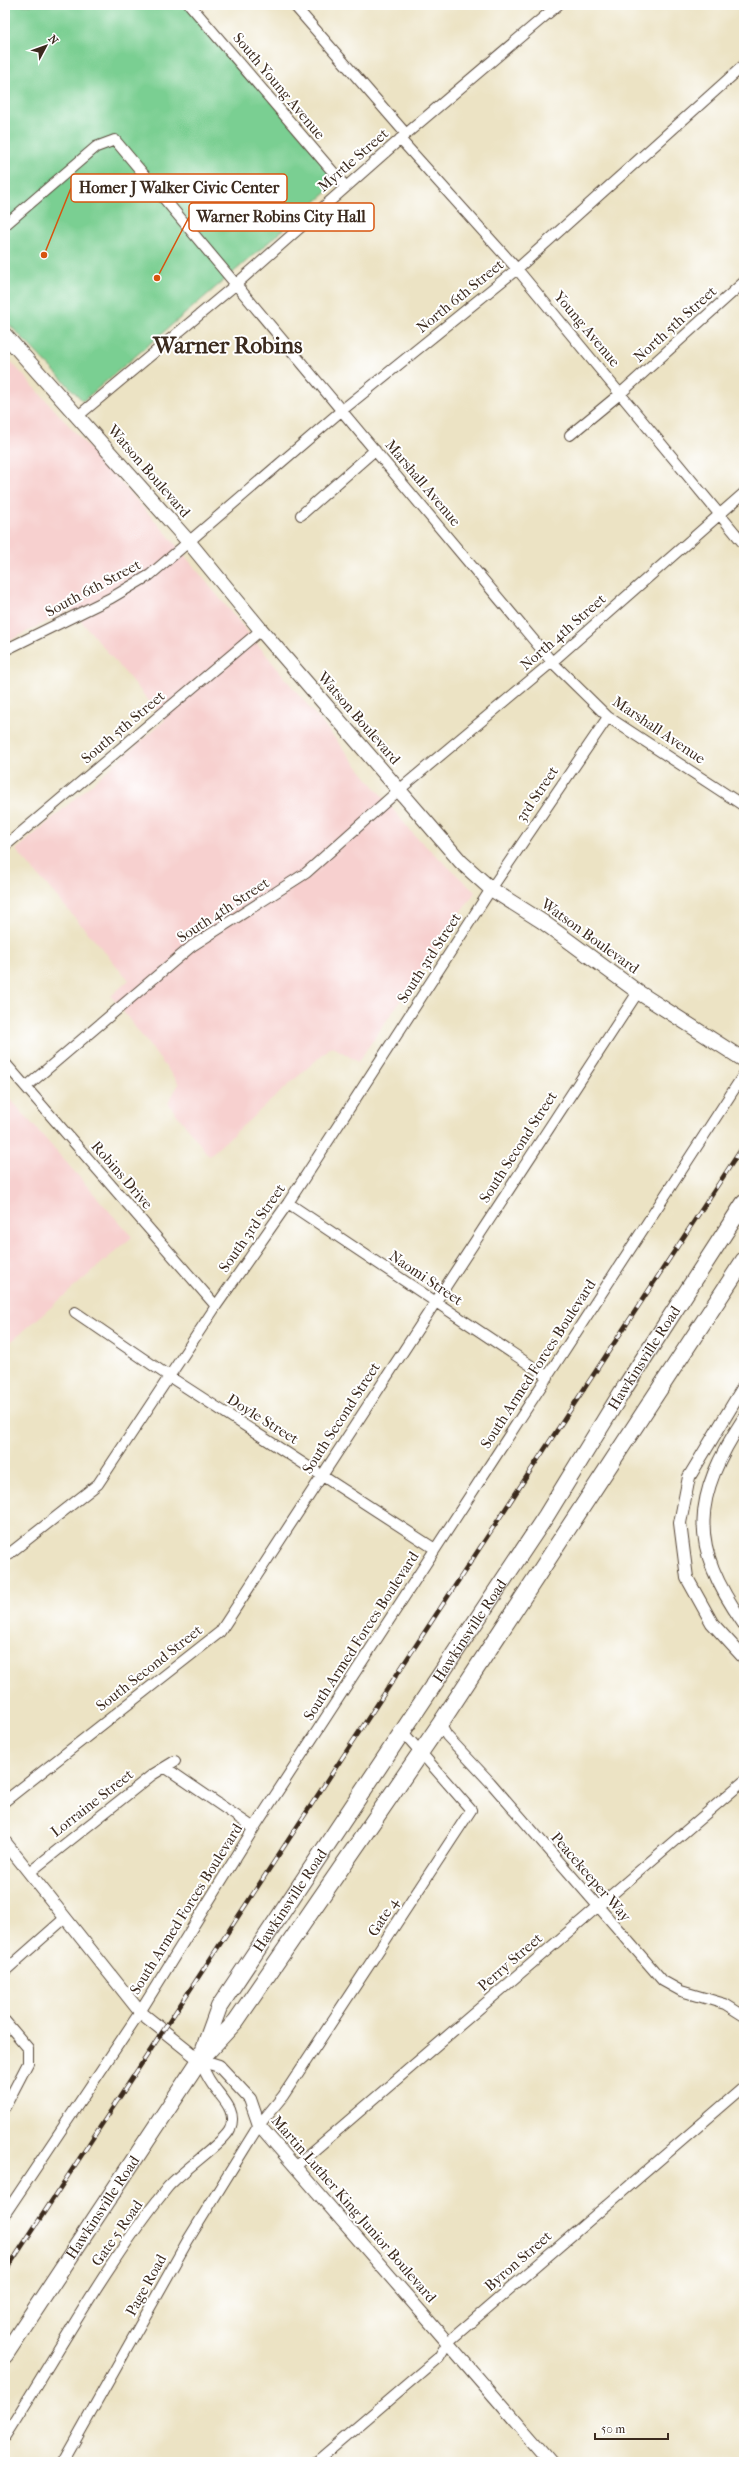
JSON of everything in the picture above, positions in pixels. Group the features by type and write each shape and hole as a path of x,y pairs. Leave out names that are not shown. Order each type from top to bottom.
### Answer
{"main road":[{"name":"Watson Boulevard","path":"5,335 188,541 261,630 461,862 491,889 543,922 638,992 744,1060"},
{"name":"Hawkinsville Road","path":"200,2060 219,2007 546,1516 622,1392 744,1202"},
{"name":"Hawkinsville Road","path":"5,2355 200,2060 236,2021 440,1724 744,1260"}],"street":[{"name":"South Young Avenue","path":"190,5 345,186"},
{"name":"Young Avenue","path":"294,5 621,393 744,544"},
{"name":"Myrtle Street","path":"78,416 234,286 345,186 558,5"},
{"name":"North 6th Street","path":"188,541 341,412 517,269 744,65"},
{"name":"Marshall Avenue","path":"5,225 96,147 115,140 226,271 234,286 375,450 552,662 608,717 744,806"},
{"name":"North 5th Street","path":"570,435 621,393 744,282"},
{"path":"301,515 375,450"},
{"name":"North 4th Street","path":"399,790 552,662 720,516 744,493"},
{"name":"South 6th Street","path":"5,650 134,585 150,575 188,541"},
{"name":"South 5th Street","path":"5,846 261,630"},
{"name":"3rd Street","path":"491,889 608,717"},
{"name":"South 4th Street","path":"26,1087 192,946 306,873 399,790"},
{"name":"South 3rd Street","path":"5,1557 98,1484 170,1378 216,1306 288,1203 491,889"},
{"name":"South Second Street","path":"5,1801 220,1632 434,1301 638,992"},
{"name":"Robins Drive","path":"5,1063 216,1306"},
{"name":"South Armed Forces Boulevard","path":"5,2214 140,2012 254,1828 744,1074"},
{"name":"Naomi Street","path":"288,1203 548,1377"},
{"path":"722,1294 744,1267"},
{"name":"Doyle Street","path":"75,1312 170,1378 322,1474 435,1549"},
{"path":"744,1386 689,1477 680,1523 687,1578 712,1623 744,1658"},
{"path":"744,1418 730,1439 707,1487 704,1512 704,1538 711,1565 733,1608 744,1624"},
{"name":"Peacekeeper Way","path":"440,1724 447,1736 490,1782 557,1861 663,1981 682,1991 725,2004 744,2016"},
{"name":"Gate 4","path":"259,2125 283,2096 472,1810 402,1731"},
{"name":"Lorraine Street","path":"30,1872 152,1775 166,1768 175,1761"},
{"path":"166,1768 254,1828"},
{"name":"Perry Street","path":"296,2166 744,1781"},
{"name":"Martin Luther King Junior Boulevard","path":"5,1842 140,2012 200,2060 219,2066 250,2099 259,2125 551,2462"},
{"path":"5,1971 65,1918"},
{"path":"5,2021 28,2048 28,2063 5,2107"},
{"name":"Gate 5 Road","path":"5,2436 82,2311 167,2187 193,2162 225,2138 230,2128 232,2117 227,2104 211,2083 200,2060"},
{"name":"Byron Street","path":"316,2462 439,2357 448,2342 744,2087"},
{"name":"Page Road","path":"63,2462 188,2240 259,2125"}],"shaded area":[{"path":"5,355 167,534 414,835 475,892 358,1062 332,1046 209,1156 168,1103 179,1084 111,996 129,980 16,850 165,720 71,609 5,643"},
{"path":"5,1093 132,1237 5,1347"}],"green space":[{"path":"5,5 188,5 340,181 83,401 5,320"}],"railway":[{"path":"5,2272 744,1145"}],"place":[{"name":"Homer J Walker Civic Center","path":"44,255"},
{"name":"Warner Robins City Hall","path":"157,278"}],"district":[{"name":"Warner Robins","path":"228,345"}]}
